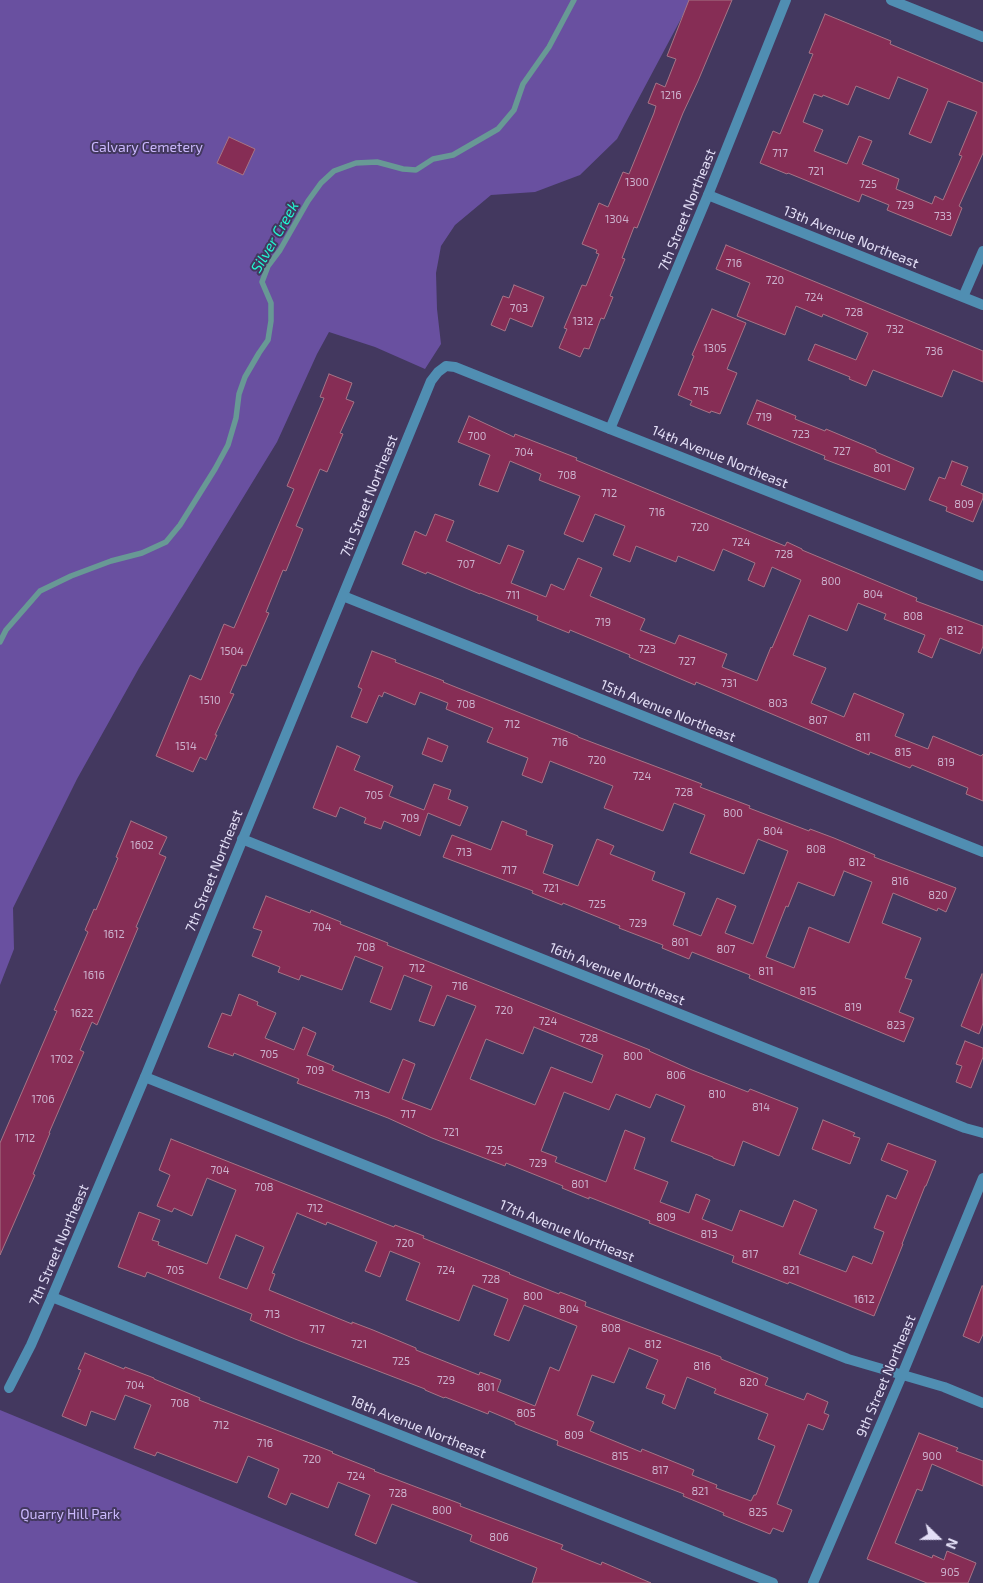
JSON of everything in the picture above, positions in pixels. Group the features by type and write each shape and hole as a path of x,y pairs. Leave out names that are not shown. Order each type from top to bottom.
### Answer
{"street":[{"name":"7th Street Northeast","path":"610,429 708,196 786,0"},
{"path":"891,0 983,37"},
{"name":"13th Avenue Northeast","path":"708,196 983,305"},
{"path":"963,297 983,251"},
{"name":"7th Street Northeast","path":"9,1388 52,1297 145,1077 431,381 446,366"},
{"name":"14th Avenue Northeast","path":"446,366 465,370 983,576"},
{"name":"15th Avenue Northeast","path":"343,596 983,852"},
{"name":"16th Avenue Northeast","path":"242,840 965,1128 983,1133"},
{"name":"17th Avenue Northeast","path":"145,1077 848,1359 944,1387 983,1403"},
{"name":"9th Street Northeast","path":"813,1583 902,1375 983,1178"},
{"name":"18th Avenue Northeast","path":"52,1297 773,1583"}],"green space":[{"name":"Calvary Cemetery","path":"0,0 691,0 617,139 580,175 535,192 491,195 455,225 441,246 436,273 437,309 441,344 425,369 375,347 329,332 277,442 139,668 77,779 13,908 14,949 0,985"},
{"name":"Quarry Hill Park","path":"0,1410 419,1583 0,1583"}],"building":[{"path":"689,0 732,0 683,113 637,228 634,227 622,258 625,259 610,296 613,297 604,319 601,318 589,349 584,348 580,357 559,348 567,329 564,328 582,285 586,286 599,254 596,253 597,250 582,244 599,203 608,207 623,172 629,174 654,113 656,106 648,103 656,83 665,87 676,59 667,56"},
{"path":"825,14 891,41 890,44 983,83 983,153 959,206 962,208 951,236 887,210 889,205 862,194 859,202 760,163 773,131 780,134 813,54 809,53","holes":["898,77 928,89 909,134 931,143 948,101 977,112 959,155 962,156 943,200 935,196 932,204 896,189 899,179 862,164 872,141 859,136 847,164 814,151 823,130 803,122 814,94 822,97 823,95 848,105 856,86 889,99"]},
{"path":"229,137 255,149 243,175 217,163"},
{"path":"726,245 983,351 983,382 953,370 942,397 873,370 866,386 849,379 850,377 808,360 815,344 856,360 868,333 823,314 822,317 796,306 785,335 737,316 750,283 716,269"},
{"path":"514,285 544,297 532,327 510,318 505,331 491,325 503,296 509,298"},
{"path":"712,309 746,323 727,369 737,373 720,414 711,411 710,413 690,405 692,401 678,395 694,356 692,355"},
{"path":"329,374 352,383 346,399 354,402 340,433 343,434 327,472 320,469 296,526 303,529 286,571 283,570 266,612 269,613 246,666 242,665 230,693 234,694 215,735 217,735 206,760 200,757 193,772 156,756 190,675 201,680 224,624 234,628 294,489 287,486 324,398 320,397"},
{"path":"757,400 796,416 795,419 825,431 826,429 914,468 905,490 824,459 825,456 747,424"},
{"path":"469,416 514,437 515,434 577,458 576,460 785,546 787,542 917,598 916,601 983,626 983,646 980,654 940,638 932,658 918,652 925,635 884,619 886,614 858,603 847,631 809,615 793,655 826,668 811,703 844,717 854,693 904,714 895,736 928,749 933,736 981,756 983,754 983,801 966,794 968,788 912,765 910,768 870,752 869,755 696,682 695,685 570,630 569,633 537,620 538,616 402,564 415,531 426,536 435,514 454,521 446,541 500,564 508,545 524,551 511,583 546,597 551,584 564,590 578,558 602,568 590,596 645,619 640,630 675,644 679,635 727,654 722,667 757,681 772,648 801,580 772,567 764,587 748,580 755,563 723,549 714,571 678,556 676,562 636,546 630,562 613,555 625,526 595,514 583,542 564,534 580,496 539,480 541,474 510,461 498,492 479,485 490,455 458,442"},
{"path":"952,461 968,467 961,485 983,494 973,522 946,511 947,507 929,500 939,477 945,479"},
{"path":"372,651 578,737 702,784 700,787 750,806 749,808 809,831 810,829 834,838 875,855 874,857 956,888 946,912 938,908 937,911 893,893 882,923 921,938 905,978 912,980 899,1012 914,1018 904,1042 749,978 750,975 692,952 689,959 662,948 663,945 619,928 620,926 563,903 562,905 532,893 533,891 443,857 452,835 491,850 502,821 527,831 526,835 553,845 543,873 578,886 597,839 614,846 610,854 655,872 652,880 685,893 673,925 701,936 717,898 736,906 725,933 753,944 788,851 758,839 744,874 690,853 705,815 674,803 663,831 604,808 613,786 550,761 542,783 522,775 528,758 487,742 493,728 446,709 448,703 420,692 415,705 384,692 382,697 379,695 367,723 351,717 362,689 358,687","holes":["844,871 872,882 849,943 809,927 794,968 766,957 786,906 788,907 798,882 834,896"]},
{"path":"428,738 448,746 442,762 422,754"},
{"path":"337,746 360,756 354,770 393,786 389,796 424,810 434,784 451,790 448,799 468,807 460,826 428,813 420,836 384,821 381,829 364,823 366,818 340,807 336,817 313,808"},
{"path":"131,821 167,837 159,854 166,857 97,1025 92,1022 80,1050 84,1052 49,1133 33,1174 35,1175 0,1255 0,1143 57,1011 54,1010 88,932 85,930 94,909 96,910 118,858 116,857"},
{"path":"266,896 310,913 311,910 388,943 387,945 650,1050 692,1070 748,1092 750,1089 798,1108 779,1156 743,1141 734,1166 671,1141 685,1106 656,1094 650,1108 616,1094 609,1110 564,1092 541,1151 557,1157 555,1162 606,1182 625,1130 645,1138 634,1169 668,1182 660,1202 689,1213 696,1194 710,1200 702,1219 732,1231 740,1210 783,1227 794,1200 817,1210 799,1254 846,1272 853,1256 872,1264 884,1232 874,1228 887,1195 896,1199 908,1171 881,1160 888,1143 936,1161 874,1316 789,1282 788,1284 732,1262 734,1256 649,1223 650,1221 589,1197 589,1199 562,1188 563,1186 506,1163 505,1166 432,1138 388,1118 297,1083 299,1079 234,1053 233,1056 208,1047 222,1013 231,1016 239,994 258,1002 257,1005 276,1013 265,1038 294,1050 303,1027 316,1033 307,1055 334,1066 332,1070 389,1093 403,1059 415,1064 402,1099 431,1110 476,1006 447,995 434,1026 419,1021 432,986 404,975 391,1010 370,1002 383,967 355,956 342,990 301,975 299,980 278,972 280,967 252,956 262,931 253,928","holes":["534,1027 603,1055 592,1083 551,1067 535,1105 470,1079 486,1039 523,1054"]},
{"path":"982,974 983,1023 979,1034 961,1026"},
{"path":"965,1041 983,1048 983,1057 971,1088 956,1082 962,1066 956,1064"},
{"path":"823,1120 855,1133 853,1136 860,1138 850,1164 812,1149"},
{"path":"171,1139 394,1227 395,1225 424,1236 423,1238 509,1274 559,1294 560,1292 586,1302 585,1306 721,1357 721,1359 768,1378 765,1385 804,1400 807,1393 828,1402 824,1413 829,1415 823,1430 808,1424 777,1504 792,1510 783,1532 773,1528 770,1534 723,1515 724,1513 683,1496 684,1494 557,1445 558,1441 515,1424 515,1422 489,1411 488,1414 444,1398 295,1339 250,1320 252,1314 147,1272 145,1277 118,1267 139,1212 160,1220 152,1240 159,1242 158,1245 207,1264 236,1190 207,1178 192,1216 174,1208 172,1212 157,1206 170,1175 159,1170","holes":["297,1213 326,1225 327,1222 377,1242 365,1271 380,1277 390,1251 420,1263 406,1300 459,1321 473,1285 508,1299 494,1335 509,1341 524,1305 577,1326 559,1371 550,1367 535,1406 497,1391 501,1380 480,1372 479,1375 416,1350 416,1348 373,1330 352,1322 352,1324 269,1290 275,1274 272,1273","236,1235 264,1247 247,1289 219,1278","629,1348 658,1360 646,1388 665,1395 662,1403 675,1409 687,1377 716,1389 714,1393 768,1414 758,1439 775,1446 756,1495 754,1495 751,1501 716,1488 717,1485 692,1475 694,1470 642,1449 641,1452 590,1431 594,1422 577,1415 592,1375 614,1383"]},
{"path":"982,1286 983,1334 979,1343 963,1336"},
{"path":"85,1353 124,1369 125,1367 154,1378 200,1398 199,1400 333,1452 374,1471 461,1504 460,1506 563,1545 561,1549 601,1565 602,1562 651,1583 532,1583 537,1568 470,1541 472,1535 392,1504 376,1544 355,1535 370,1495 338,1482 328,1508 291,1493 286,1505 268,1497 279,1469 248,1456 237,1483 157,1452 155,1456 134,1448 151,1405 125,1395 115,1420 91,1411 86,1426 62,1416 81,1370 78,1369"},
{"path":"919,1433 958,1448 956,1451 983,1461 983,1486 932,1464 922,1491 917,1489 895,1543 932,1558 933,1555 944,1560 947,1551 976,1563 968,1583 927,1583 867,1559"}],"waterway":[{"name":"Silver Creek","path":"0,642 6,630 40,591 71,576 111,561 142,553 166,542 180,525 228,445 236,418 239,394 245,377 268,340 271,303 262,282 268,266 280,250 308,201 321,183 334,171 356,163 377,162 403,169 416,170 433,159 453,155 498,129 514,110 523,84 549,47 574,0"}]}
